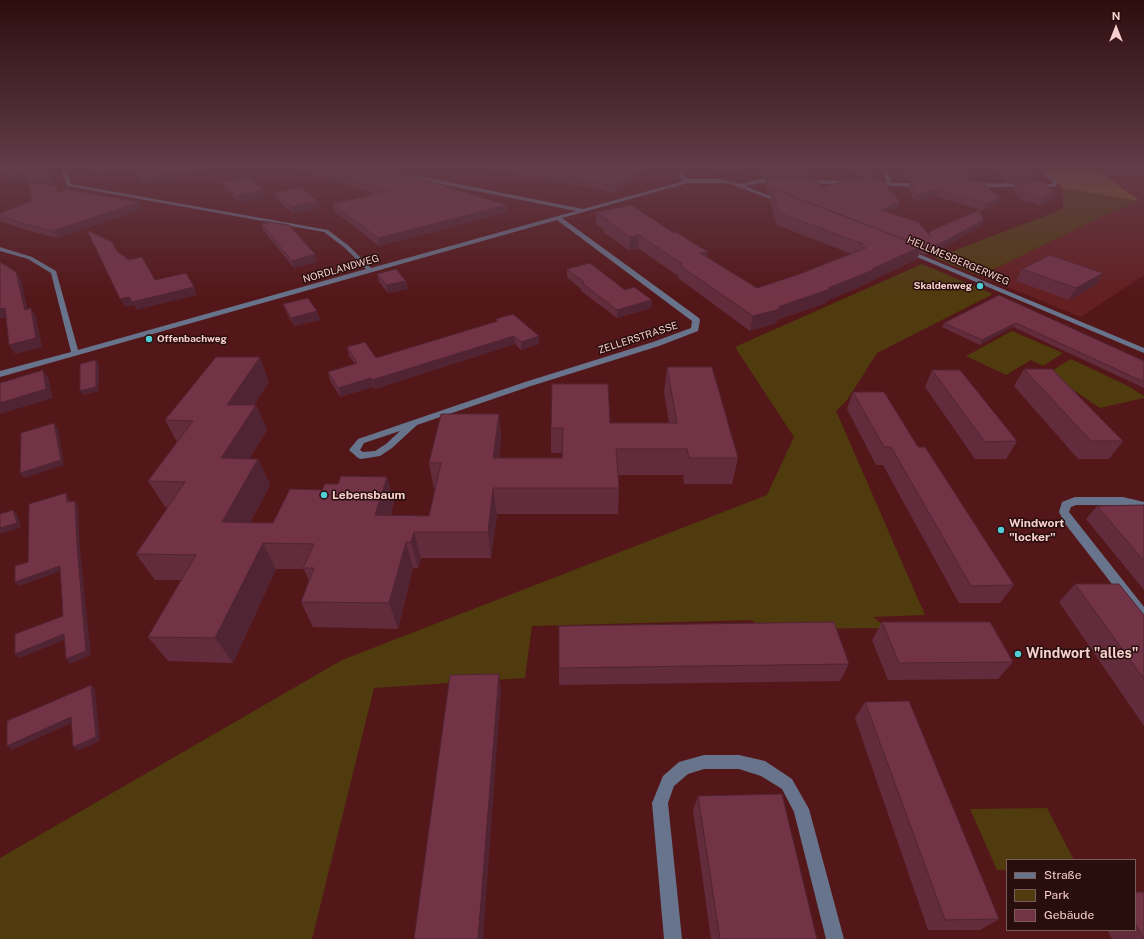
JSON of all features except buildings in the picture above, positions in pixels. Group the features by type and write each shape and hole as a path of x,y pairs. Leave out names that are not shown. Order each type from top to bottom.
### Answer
{"street":[{"path":"202,209 326,231 348,247 371,271"},
{"path":"572,209 583,211"},
{"name":"NORDLANDWEG","path":"0,374 591,209"},
{"name":"ZELLERSTRASSE","path":"414,423 389,446 377,454 361,456 354,450 361,441 528,384 656,344 695,329 696,320 690,315 558,218"},
{"path":"0,249 30,258 54,272 75,353"},
{"name":"HELLMESBERGERWEG","path":"903,249 1144,351"},
{"path":"1144,506 1123,501 1075,501 1066,505 1064,512 1070,522 1144,616"},
{"path":"673,939 660,803 668,781 684,767 704,762 739,762 765,769 787,784 801,808 835,939"}],"shaded area":[{"path":"1121,209 1144,209 1144,275 1081,317 980,276"}],"green space":[{"path":"1063,209 1121,209 1099,218 980,276 935,258"},
{"path":"922,264 993,294 877,353 847,400 836,411 925,615 873,617 887,628 761,629 752,620 532,626 525,678 374,688 312,939 0,939 0,858 342,660 767,495 794,437 735,347"},
{"path":"1012,331 1063,353 1043,366 1031,360 1006,375 966,356"},
{"path":"1071,359 1128,386 1144,396 1144,398 1100,408 1063,383 1053,370"},
{"path":"1047,808 1073,859 1006,859 1006,870 997,870 970,809"}],"place":[{"name":"Skaldenweg","path":"980,286"},
{"name":"Offenbachweg","path":"149,339"},
{"name":"Lebensbaum","path":"324,495"},
{"name":"Windwort \"locker\"","path":"1001,530"},
{"name":"Windwort \"alles\"","path":"1018,654"}]}
